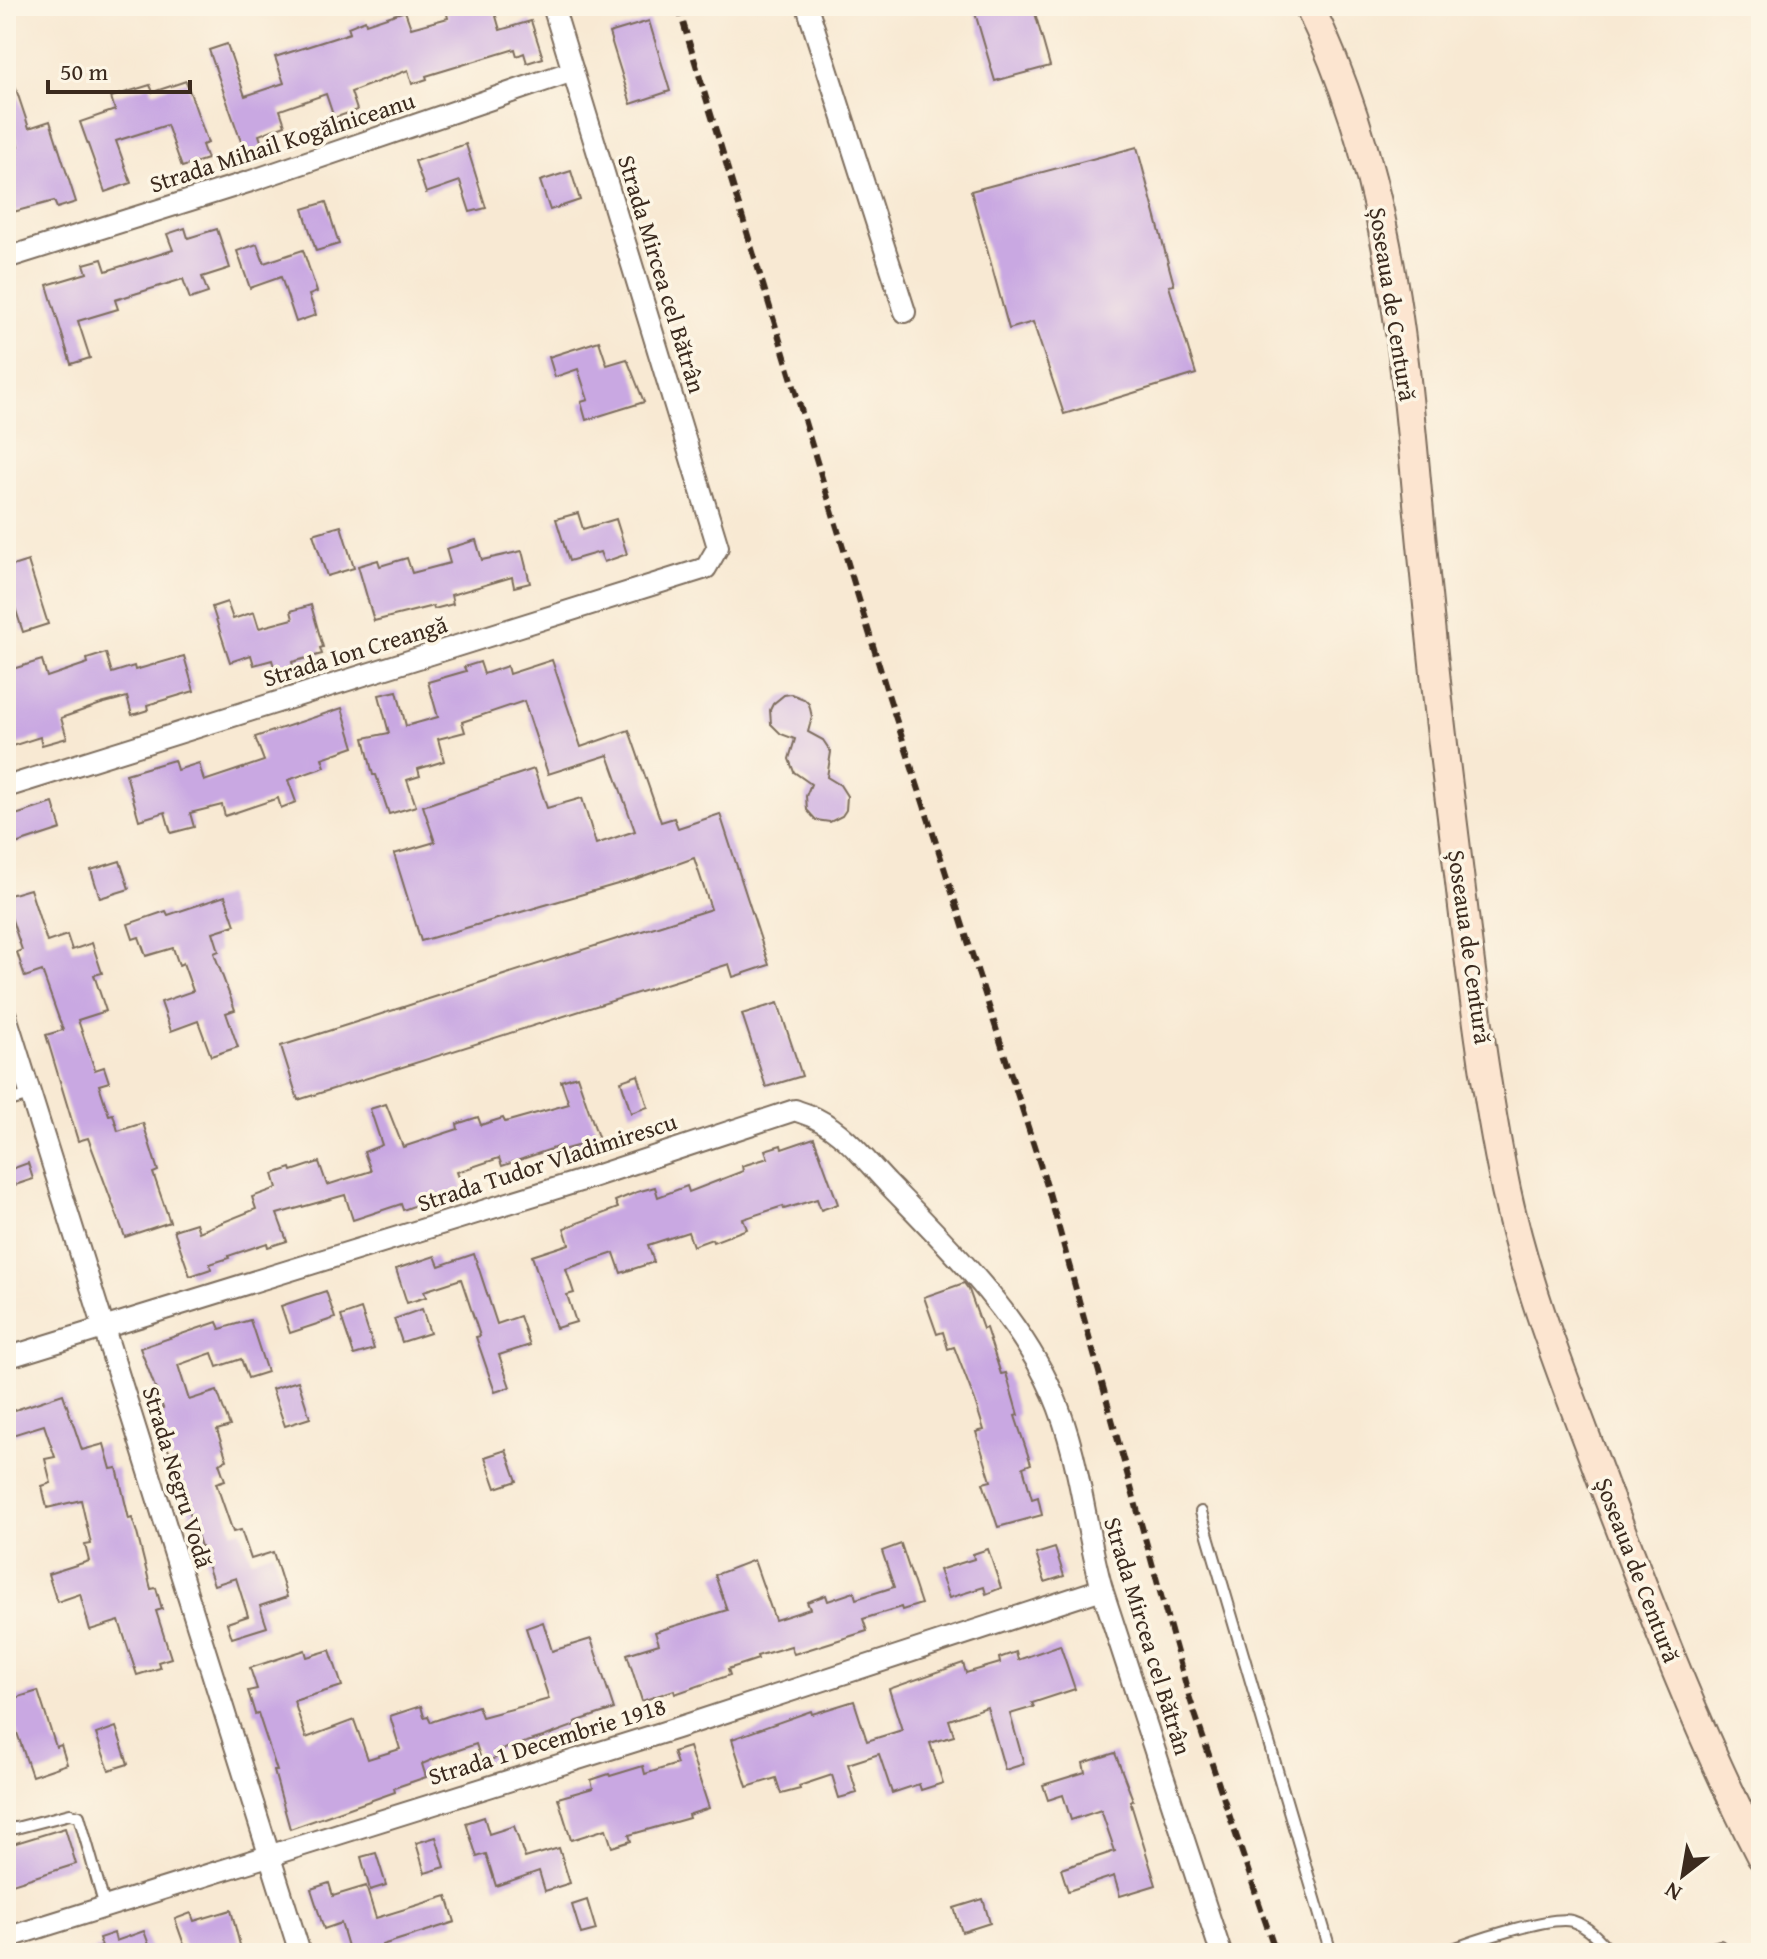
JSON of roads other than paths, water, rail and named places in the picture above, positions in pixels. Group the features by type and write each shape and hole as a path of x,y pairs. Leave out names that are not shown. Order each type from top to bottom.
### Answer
{"main road":[{"name":"Șoseaua de Centură","path":"1309,6 1347,95 1368,160 1403,340 1450,804 1489,1094 1507,1192 1533,1295 1633,1562 1725,1782 1761,1856"}],"street":[{"name":"Strada Mircea cel Bătrân","path":"553,6 718,547 714,557"},
{"path":"807,6 905,312"},
{"name":"Strada Mihail Kogălniceanu","path":"6,258 251,181 573,71"},
{"name":"Strada Ion Creangă","path":"6,787 706,568 714,557"},
{"name":"Strada Negru Vodă","path":"6,1016 300,1953"},
{"name":"Strada Tudor Vladimirescu","path":"6,1358 583,1180 795,1110 819,1119 848,1142 931,1229 1007,1315 1021,1336"},
{"name":"Strada Mircea cel Bătrân","path":"1021,1336 1041,1370 1064,1423 1102,1589 1221,1953"},
{"name":"Strada 1 Decembrie 1918","path":"6,1938 692,1723 1102,1589"}],"lane":[{"path":"6,1102 30,1095"},
{"path":"1201,1512 1331,1953"},
{"path":"6,1828 70,1814 79,1816 105,1907"},
{"path":"1443,1953 1550,1921 1572,1921 1591,1931 1611,1953"},
{"path":"1694,1953 1720,1946"}],"railway":[{"path":"678,6 886,688 1048,1189 1189,1696 1276,1953"}]}
